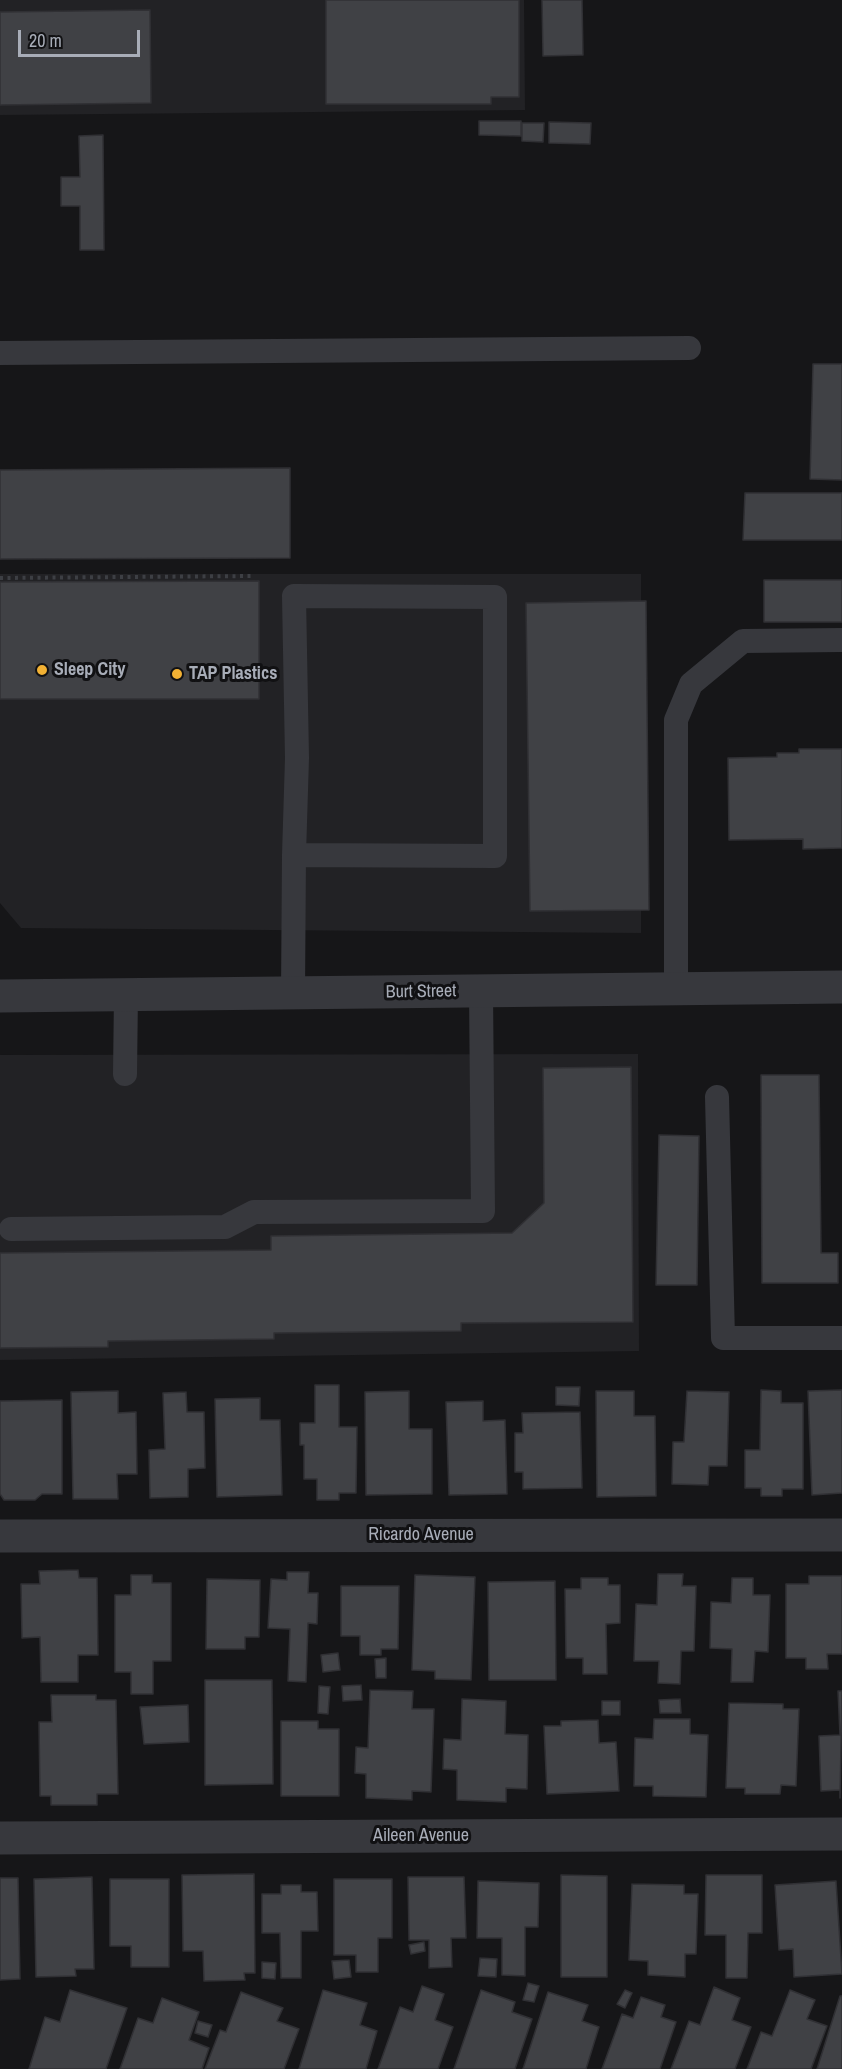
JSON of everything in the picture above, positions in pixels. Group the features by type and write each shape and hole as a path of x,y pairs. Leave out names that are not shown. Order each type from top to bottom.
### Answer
{"street":[{"name":"Burt Street","path":"0,996 842,987"},
{"name":"Ricardo Avenue","path":"0,1536 842,1535"},
{"name":"Aileen Avenue","path":"0,1838 842,1834"}],"lane":[{"path":"0,353 689,348"},
{"path":"293,993 294,855 297,758 294,596 495,597 495,856 294,855"},
{"path":"676,990 676,720 691,684 743,641 842,640"},
{"path":"11,1229 225,1227 254,1212 483,1211 481,991"},
{"path":"125,1074 126,994"},
{"path":"717,1097 723,1338 842,1338"}],"path":[{"path":"0,578 252,576"}],"shaded area":[{"path":"0,0 524,0 525,110 0,115"},
{"path":"0,574 641,574 641,933 21,928 0,903"},
{"path":"638,1054 639,1351 0,1360 0,1055"}],"building":[{"path":"326,0 519,0 519,97 491,97 491,104 326,104"},
{"path":"542,0 582,0 583,55 543,56"},
{"path":"150,10 151,103 0,105 0,12"},
{"path":"479,121 521,121 521,136 479,135"},
{"path":"549,122 591,123 590,144 549,143"},
{"path":"522,123 544,123 543,142 522,141"},
{"path":"103,135 104,250 80,250 80,206 61,206 61,177 80,177 79,136"},
{"path":"813,364 842,364 842,480 810,479"},
{"path":"290,468 290,558 0,559 0,470"},
{"path":"745,493 842,493 842,540 743,540"},
{"path":"764,580 842,580 842,622 764,622"},
{"path":"259,581 259,699 0,699 0,582"},
{"path":"646,601 649,910 530,911 526,603"},
{"path":"799,749 842,749 842,848 803,849 803,839 729,840 728,758 777,757 777,753 799,753"},
{"path":"631,1067 633,1322 461,1323 461,1331 274,1333 274,1339 108,1341 108,1347 0,1348 0,1253 271,1250 271,1236 512,1233 544,1203 543,1068"},
{"path":"761,1075 819,1075 821,1253 838,1253 838,1283 762,1283"},
{"path":"659,1135 699,1136 697,1285 656,1285"},
{"path":"315,1385 339,1385 339,1427 357,1427 356,1493 339,1493 339,1500 317,1500 317,1479 304,1479 304,1445 300,1445 300,1423 315,1423"},
{"path":"556,1387 580,1387 579,1406 556,1405"},
{"path":"761,1390 781,1391 781,1403 803,1403 803,1489 782,1489 782,1496 761,1496 761,1488 745,1488 745,1450 760,1450"},
{"path":"842,1390 842,1493 812,1495 808,1391"},
{"path":"118,1391 118,1413 136,1412 137,1474 117,1474 118,1499 73,1499 71,1392"},
{"path":"409,1391 409,1429 432,1429 432,1494 366,1495 365,1392"},
{"path":"596,1391 634,1391 634,1416 655,1416 656,1496 597,1497"},
{"path":"687,1391 729,1392 727,1466 709,1466 708,1485 672,1484 673,1442 684,1442"},
{"path":"186,1392 187,1412 204,1412 205,1468 188,1469 188,1497 150,1498 149,1450 165,1449 163,1393"},
{"path":"260,1398 260,1420 280,1420 282,1495 217,1497 215,1399"},
{"path":"62,1400 62,1494 42,1494 35,1500 4,1500 0,1494 0,1401"},
{"path":"483,1401 483,1421 505,1420 507,1494 449,1495 446,1402"},
{"path":"580,1412 582,1488 523,1489 523,1472 515,1472 515,1433 523,1433 522,1413"},
{"path":"78,1570 79,1578 97,1578 98,1655 78,1655 78,1682 41,1682 40,1637 22,1638 21,1584 40,1584 39,1571"},
{"path":"287,1572 309,1572 308,1593 318,1593 317,1624 308,1623 306,1682 288,1681 290,1629 268,1628 271,1579 287,1580"},
{"path":"658,1574 683,1574 682,1586 696,1586 694,1651 681,1651 680,1684 658,1683 659,1661 634,1661 636,1604 657,1605"},
{"path":"131,1575 152,1575 152,1583 171,1583 171,1661 153,1661 153,1694 131,1694 131,1672 115,1672 115,1595 131,1595"},
{"path":"415,1575 475,1577 471,1680 435,1679 435,1671 412,1670"},
{"path":"809,1576 842,1576 842,1654 827,1654 828,1669 806,1669 806,1658 786,1658 786,1584 809,1584"},
{"path":"581,1578 608,1578 608,1585 620,1585 620,1623 606,1624 607,1674 583,1674 583,1658 566,1658 565,1589 581,1589"},
{"path":"732,1578 753,1578 753,1595 770,1595 768,1652 755,1651 753,1682 731,1682 732,1649 710,1648 711,1602 731,1603"},
{"path":"207,1579 260,1580 259,1637 245,1637 245,1649 206,1649"},
{"path":"555,1581 556,1680 489,1680 488,1582"},
{"path":"341,1586 399,1586 398,1649 381,1649 381,1655 360,1655 360,1636 341,1636"},
{"path":"338,1653 340,1670 323,1672 321,1655"},
{"path":"386,1658 386,1678 376,1678 375,1659"},
{"path":"205,1680 272,1680 273,1784 205,1785"},
{"path":"361,1685 362,1700 343,1701 342,1686"},
{"path":"319,1686 330,1687 328,1714 318,1713"},
{"path":"370,1690 413,1691 412,1709 434,1709 431,1792 412,1791 412,1800 366,1798 366,1774 355,1773 356,1747 368,1748"},
{"path":"838,1691 842,1691 840,1798 840,1790 821,1791 819,1736 840,1735"},
{"path":"51,1695 96,1695 96,1700 116,1700 118,1794 97,1794 97,1805 51,1805 51,1796 40,1796 39,1722 52,1722"},
{"path":"462,1699 506,1701 505,1734 528,1735 527,1789 506,1788 506,1802 457,1800 457,1770 443,1769 444,1739 461,1740"},
{"path":"680,1699 681,1713 660,1713 659,1700"},
{"path":"602,1701 620,1701 620,1715 602,1715"},
{"path":"729,1703 783,1704 783,1709 799,1709 796,1786 781,1785 780,1794 745,1794 745,1788 726,1788"},
{"path":"188,1705 189,1742 144,1744 140,1707"},
{"path":"654,1719 690,1719 690,1734 708,1735 706,1797 653,1796 653,1786 634,1786 635,1738 653,1739"},
{"path":"598,1720 599,1743 616,1742 619,1791 547,1794 544,1726 561,1726 561,1721"},
{"path":"281,1721 318,1721 318,1729 339,1729 339,1796 281,1796"},
{"path":"254,1874 255,1973 244,1973 245,1980 204,1981 203,1951 183,1951 182,1875"},
{"path":"561,1875 607,1876 607,1977 561,1977"},
{"path":"706,1875 762,1875 762,1933 748,1933 747,1978 726,1978 726,1935 705,1935"},
{"path":"92,1877 94,1969 75,1969 76,1976 36,1977 34,1879"},
{"path":"408,1877 464,1877 466,1938 451,1938 452,1967 429,1968 429,1940 409,1940"},
{"path":"0,1878 18,1878 20,1979 0,1980"},
{"path":"110,1879 169,1879 169,1967 131,1967 131,1946 110,1946"},
{"path":"334,1879 392,1879 392,1938 378,1938 378,1972 356,1972 356,1955 334,1955"},
{"path":"478,1881 539,1883 538,1927 525,1927 525,1976 502,1975 502,1938 477,1938"},
{"path":"836,1881 842,1974 794,1977 793,1949 779,1950 775,1885"},
{"path":"632,1884 684,1885 684,1894 698,1894 696,1954 685,1954 685,1977 648,1975 648,1961 629,1960"},
{"path":"281,1885 301,1885 301,1892 317,1892 318,1931 301,1931 301,1978 281,1978 280,1933 262,1933 262,1894 281,1894"},
{"path":"424,1942 425,1951 411,1954 409,1945"},
{"path":"480,1958 497,1959 496,1977 478,1976"},
{"path":"349,1960 351,1977 334,1979 332,1961"},
{"path":"262,1962 276,1963 275,1979 262,1978"},
{"path":"528,1983 539,1986 534,2002 523,2000"},
{"path":"422,1986 444,1994 435,2020 453,2027 438,2069 378,2069 400,2007 413,2012"},
{"path":"714,1987 740,1998 732,2020 751,2027 735,2069 671,2069 689,2021 700,2025"},
{"path":"70,1990 127,2008 106,2069 29,2069 45,2017 60,2022"},
{"path":"323,1990 367,2003 360,2025 377,2031 366,2069 299,2069"},
{"path":"481,1990 515,2002 512,2012 532,2019 515,2069 454,2069"},
{"path":"625,1990 632,1993 625,2008 617,2004"},
{"path":"790,1990 815,2000 807,2019 827,2026 811,2069 747,2069 761,2032 772,2036"},
{"path":"241,1992 283,2008 277,2021 299,2029 284,2069 205,2069 220,2030 226,2032"},
{"path":"548,1992 588,2005 582,2021 599,2027 586,2069 523,2069"},
{"path":"840,1996 842,1996 842,2069 817,2069"},
{"path":"641,1997 665,2005 661,2017 676,2022 660,2069 602,2069 622,2014 633,2018"},
{"path":"162,1998 199,2012 189,2040 209,2048 202,2069 120,2069 138,2018 153,2023"},
{"path":"198,2021 212,2025 208,2037 195,2033"}],"place":[{"name":"Sleep City","path":"42,670"},
{"name":"TAP Plastics","path":"177,674"}]}
